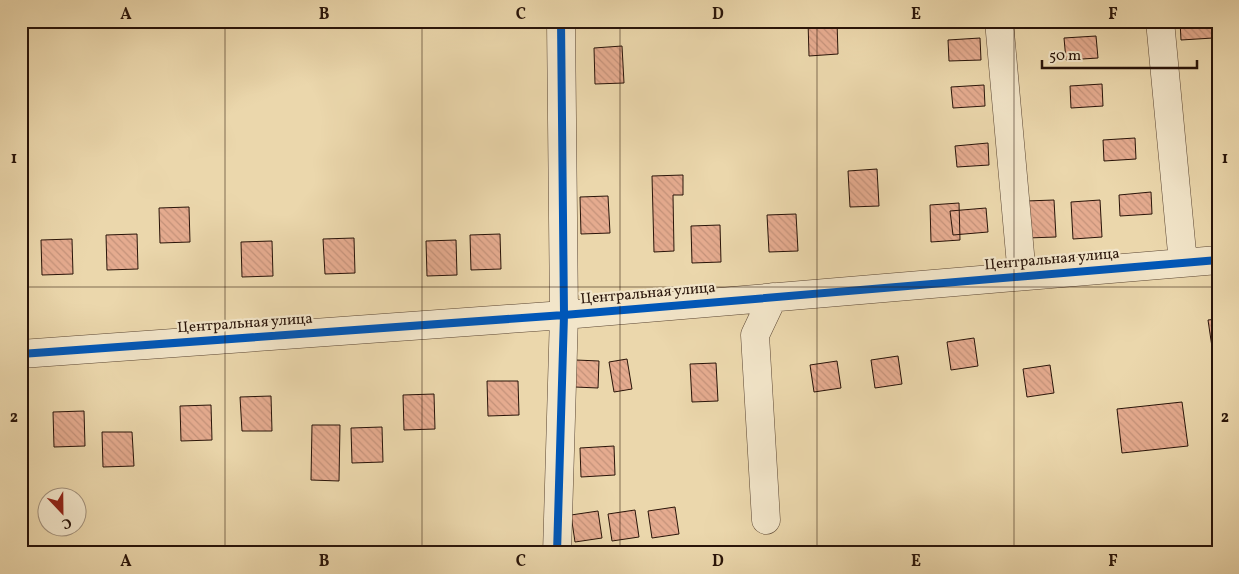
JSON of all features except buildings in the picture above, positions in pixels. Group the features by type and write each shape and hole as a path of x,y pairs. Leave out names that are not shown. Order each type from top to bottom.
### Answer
{"street":[{"path":"557,553 564,315 562,21"},
{"path":"1000,21 1022,276"},
{"path":"1160,21 1183,263"},
{"name":"Центральная улица","path":"21,354 564,315 1218,260"},
{"path":"766,520 755,335 773,297"}],"cycle path":[{"path":"557,553 564,315 561,21"},
{"path":"21,354 564,315 1218,260"}]}
